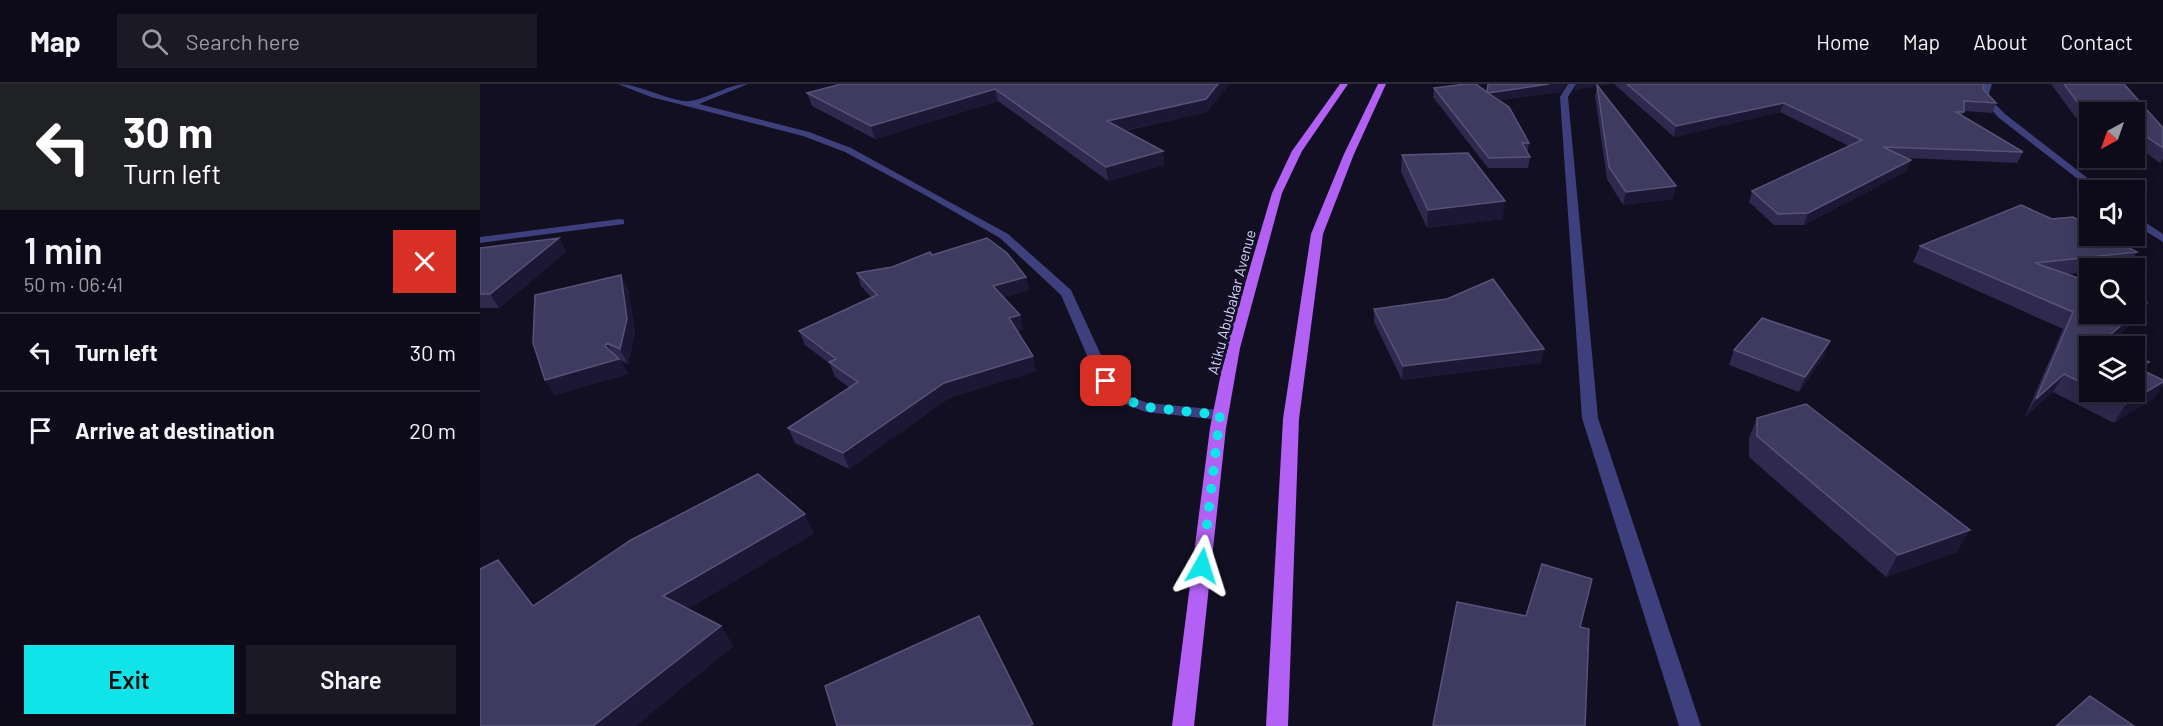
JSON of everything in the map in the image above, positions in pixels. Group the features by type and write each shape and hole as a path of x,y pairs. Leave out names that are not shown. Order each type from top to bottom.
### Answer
{"main road":[{"name":"Atiku Abubakar Avenue","path":"1184,726 1220,415 1233,348 1277,193 1298,151 1344,84"},
{"path":"1277,726 1291,419 1317,234 1349,154 1382,84"}],"street":[{"path":"622,84 806,134 848,150 929,193 1004,236 1067,293 1106,381 1121,398 1146,407 1220,415"},
{"path":"690,104 744,84"},
{"path":"1572,84 1564,98 1590,418 1690,726"},
{"path":"1988,84 1984,97 2002,116 2085,180"},
{"path":"480,240 620,222"},
{"path":"2145,226 2163,239"}],"building":[{"path":"841,84 1218,84 1206,99 1107,121 1163,151 1106,167 995,89 871,126 807,93"},
{"path":"1476,84 1487,92 1488,84 1549,84 1488,93 1509,107 1529,143 1522,143 1530,157 1489,158 1434,88"},
{"path":"1627,84 1984,84 1983,89 1996,103 1964,101 1964,112 1956,112 2023,152 1883,147 1911,160 1808,213 1778,214 1752,191 1862,140 1784,103 1676,126"},
{"path":"2064,84 2124,84 2140,102 2079,102 2079,104"},
{"path":"1597,85 1676,186 1626,192 1609,167"},
{"path":"2145,108 2163,128 2163,148 2145,136"},
{"path":"1468,153 1505,201 1428,210 1402,155"},
{"path":"2021,205 2052,219 2073,217 2079,220 2079,246 2126,246 2137,252 2035,263 2079,278 2079,324 2123,324 2109,336 2079,336 2079,382 2064,374 2036,399 2073,312 1920,246"},
{"path":"559,238 490,294 480,294 480,248"},
{"path":"987,238 1007,253 1026,277 993,286 1020,315 1009,318 1033,356 944,383 843,453 788,428 858,382 829,362 836,359 799,331 877,295 857,273 892,267 930,252 932,255"},
{"path":"621,275 627,319 620,349 607,343 605,346 619,359 545,380 533,343 535,295"},
{"path":"1493,279 1544,349 1403,366 1374,309 1447,299"},
{"path":"1762,318 1830,341 1805,377 1734,350"},
{"path":"2145,371 2163,382 2145,393"},
{"path":"1806,404 1970,530 1898,555 1757,436 1757,418"},
{"path":"758,474 805,514 663,596 721,626 593,726 480,726 480,569 498,560 533,606 631,540"},
{"path":"1542,564 1592,579 1580,627 1589,629 1585,726 1433,725 1457,602 1526,616"},
{"path":"979,616 1033,724 1028,726 837,726 825,686"},
{"path":"2090,696 2134,726 2056,726"}],"route":[{"path":"1106,381 1121,398 1146,407 1220,415 1202,566"}]}
